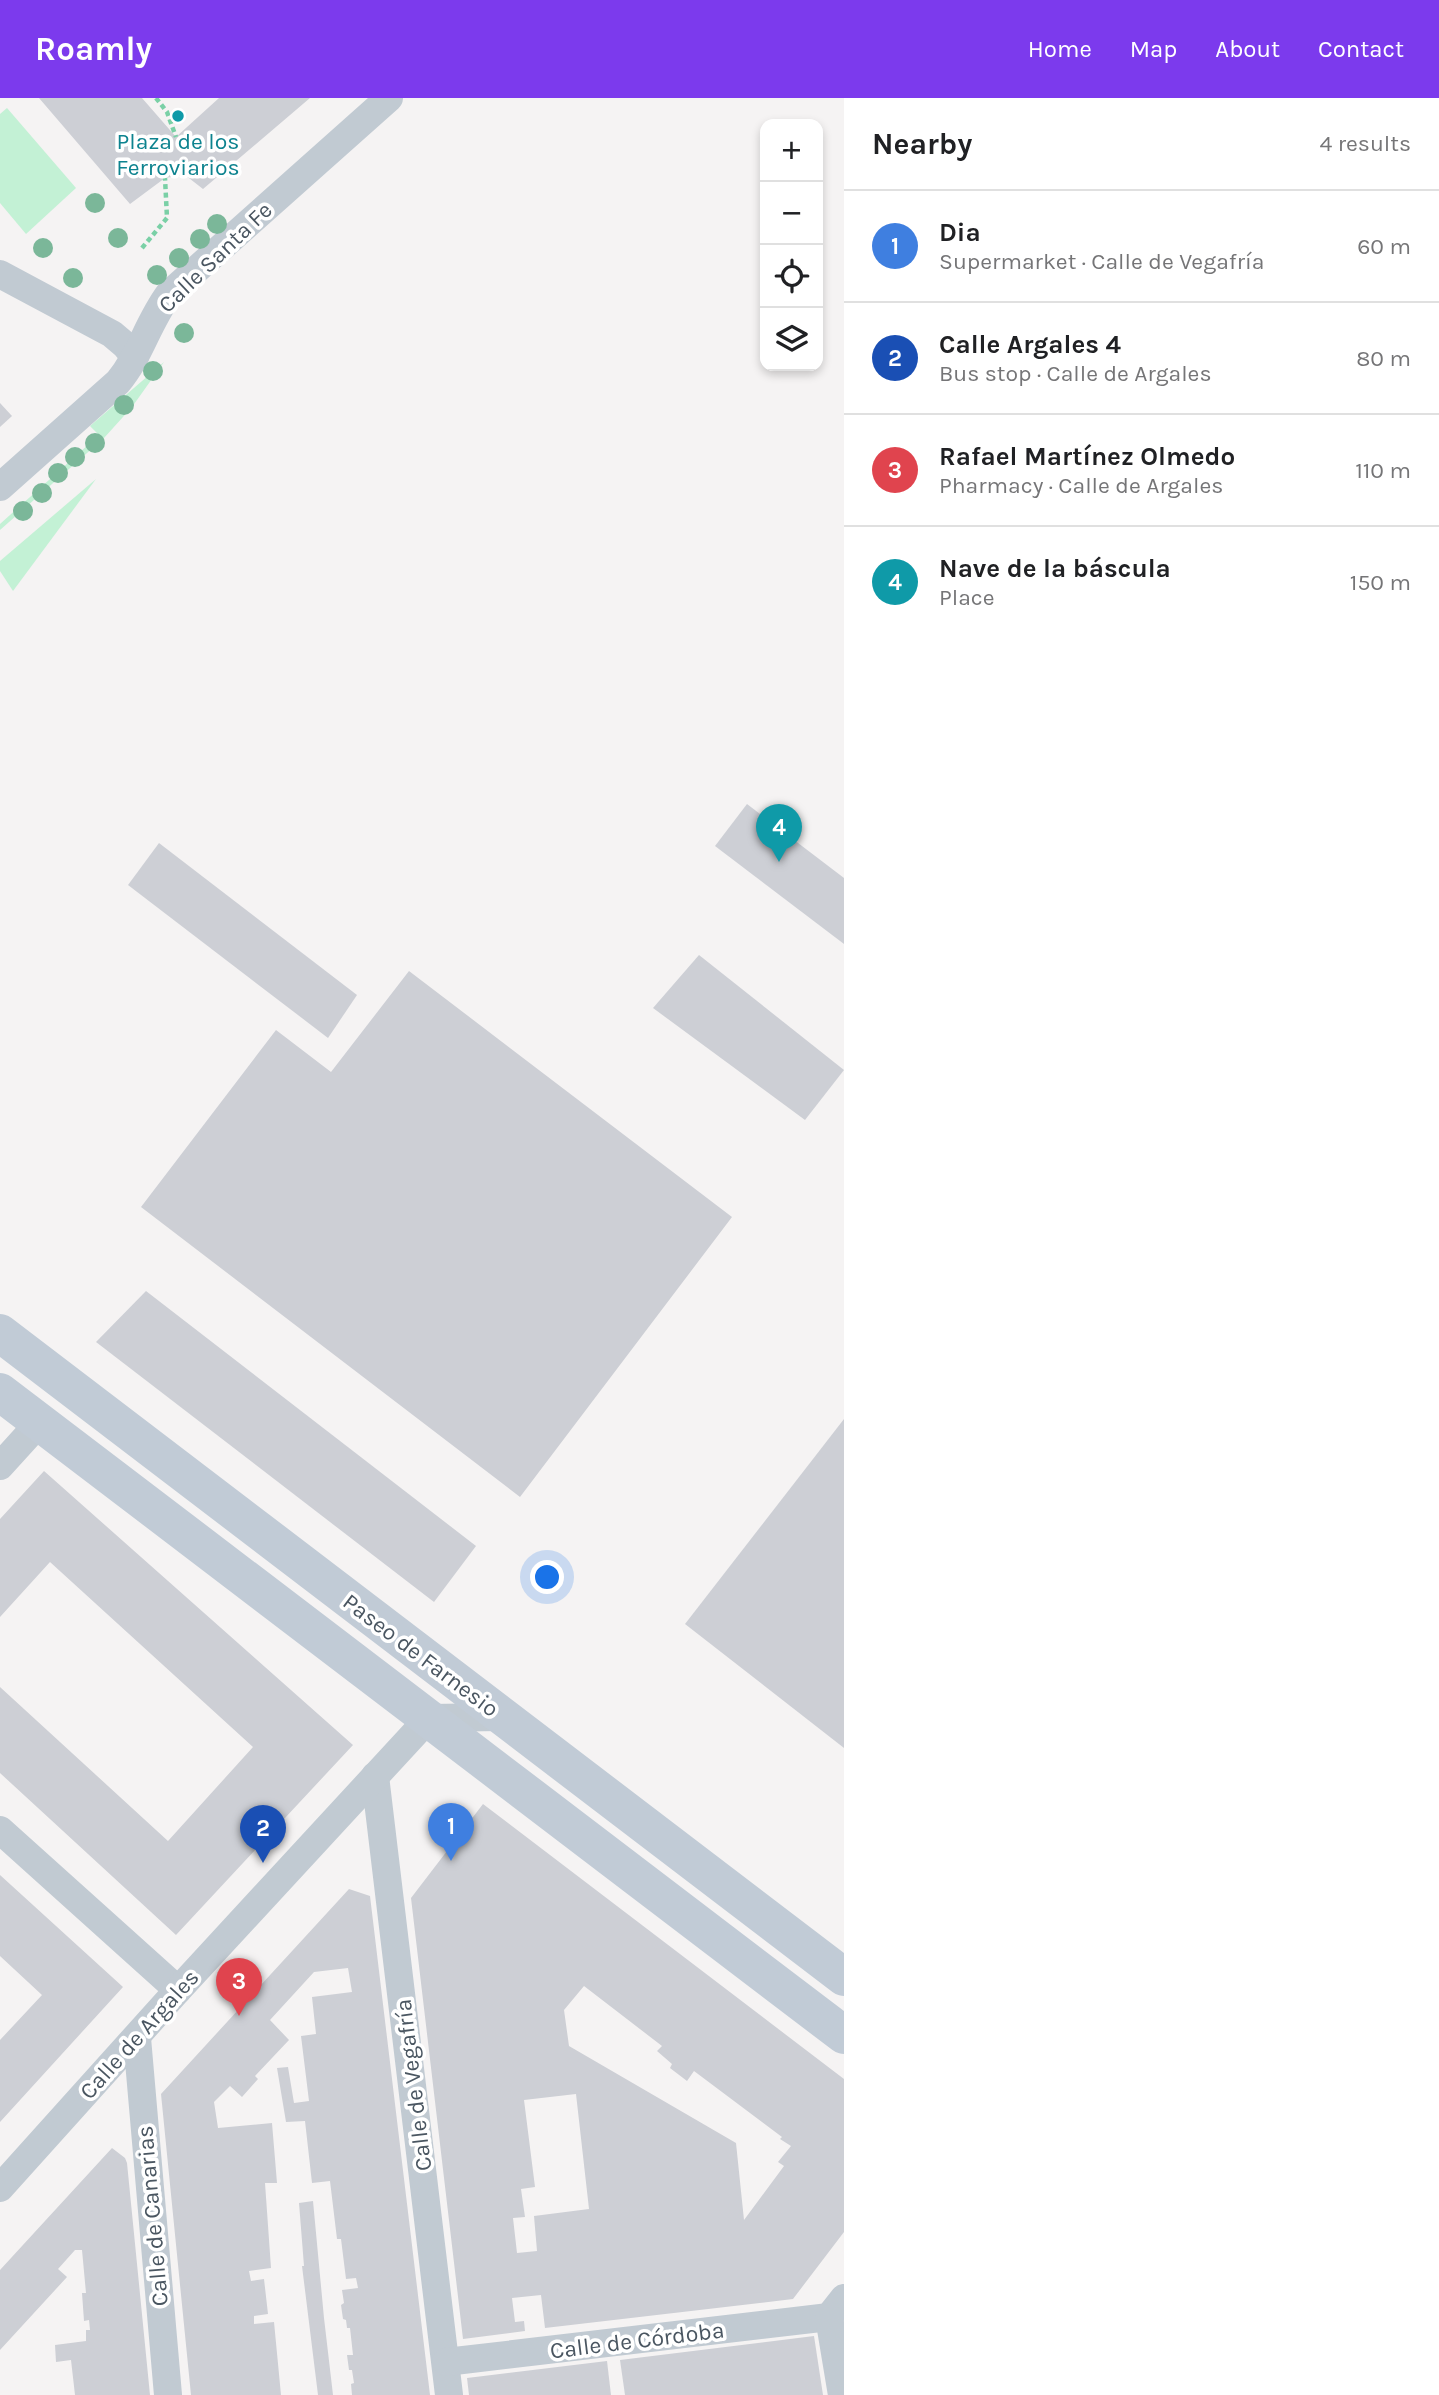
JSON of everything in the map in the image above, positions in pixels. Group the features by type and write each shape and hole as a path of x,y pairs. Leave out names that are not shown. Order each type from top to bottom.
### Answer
{"main road":[{"name":"Paseo de Farnesio","path":"0,1333 844,1977"},
{"name":"Paseo de Farnesio","path":"0,1392 844,2035"}],"street":[{"name":"Calle Santa Fe","path":"0,487 118,382 135,357 156,311 169,294 389,98"},
{"path":"0,274 112,334 135,357"},
{"path":"0,1466 40,1422"},
{"path":"429,1718 501,1717"},
{"name":"Calle de Argales","path":"0,2188 429,1718"},
{"name":"Calle de Vegafría","path":"375,1776 449,2395"},
{"path":"0,1830 178,1990"},
{"name":"Calle de Canarias","path":"137,2038 168,2395"},
{"path":"836,2307 842,2395"},
{"name":"Calle de Córdoba","path":"446,2362 836,2307"}],"path":[{"path":"156,98 167,112 176,136"},
{"path":"142,248 167,218 165,178"}],"green space":[{"path":"7,108 76,188 26,234 0,203 0,114"},
{"path":"164,362 132,407 104,438 0,530 0,524 99,435 90,426"},
{"path":"96,479 13,591 0,571 0,561"}],"building":[{"path":"39,98 142,98 176,137 219,98 310,98 203,189 185,175 165,178 130,204"},
{"path":"0,403 12,416 0,427"},
{"path":"747,804 844,878 844,944 715,846"},
{"path":"159,843 357,995 328,1038 128,885"},
{"path":"699,955 844,1070 805,1120 653,1008"},
{"path":"409,971 732,1217 520,1497 141,1207 276,1030 331,1072"},
{"path":"146,1291 476,1546 434,1602 96,1342"},
{"path":"844,1419 844,1748 685,1624"},
{"path":"44,1471 353,1745 176,1935 0,1773 0,1687 168,1841 253,1747 50,1562 0,1617 0,1519"},
{"path":"483,1804 844,2079 844,2232 793,2299 545,2328 541,2295 512,2298 515,2322 524,2321 525,2331 463,2339 411,1898","holes":["584,1986 662,2046 657,2051 672,2064 670,2068 687,2081 694,2071 791,2146 778,2162 784,2166 744,2220 736,2143 569,2046 564,2010","576,2094 589,2209 534,2216 537,2251 517,2253 513,2218 525,2217 521,2189 535,2187 524,2100"]},
{"path":"0,1875 123,1987 0,2122 0,2040 42,1995 0,1956"},
{"path":"349,1889 370,1896 430,2395 352,2395 351,2384 354,2383 347,2355 353,2355 350,2328 347,2328 346,2320 343,2319 341,2305 344,2303 342,2290 358,2288 356,2278 346,2279 341,2239 337,2239 330,2181 312,2183 305,2121 286,2122 277,2068 288,2067 294,2103 309,2101 301,2036 316,2034 312,1997 352,1992 348,1968 314,1972 270,2020 289,2040 255,2076 258,2079 242,2097 230,2086 214,2102 218,2128 272,2123 277,2183 265,2183 271,2268 249,2271 251,2281 264,2279 268,2314 254,2316 254,2324 274,2322 281,2395 191,2395 161,2094"},
{"path":"112,2148 125,2158 127,2163 150,2395 75,2395 71,2360 56,2362 55,2345 86,2341 86,2330 90,2330 89,2320 84,2321 82,2293 86,2293 82,2250 75,2250 58,2269 67,2277 0,2350 0,2270"},
{"path":"313,2201 333,2395 318,2395 302,2266 299,2203"},
{"path":"814,2336 823,2395 625,2395 620,2360"},
{"path":"607,2361 611,2395 469,2395 467,2378"}],"place":[{"name":"Plaza de los Ferroviarios","path":"178,116"},
{"name":"Nave de la báscula","path":"779,862"},
{"name":"Dia","path":"451,1861"},
{"name":"Calle Argales 4","path":"263,1863"},
{"name":"Rafael Martínez Olmedo","path":"239,2016"}]}
